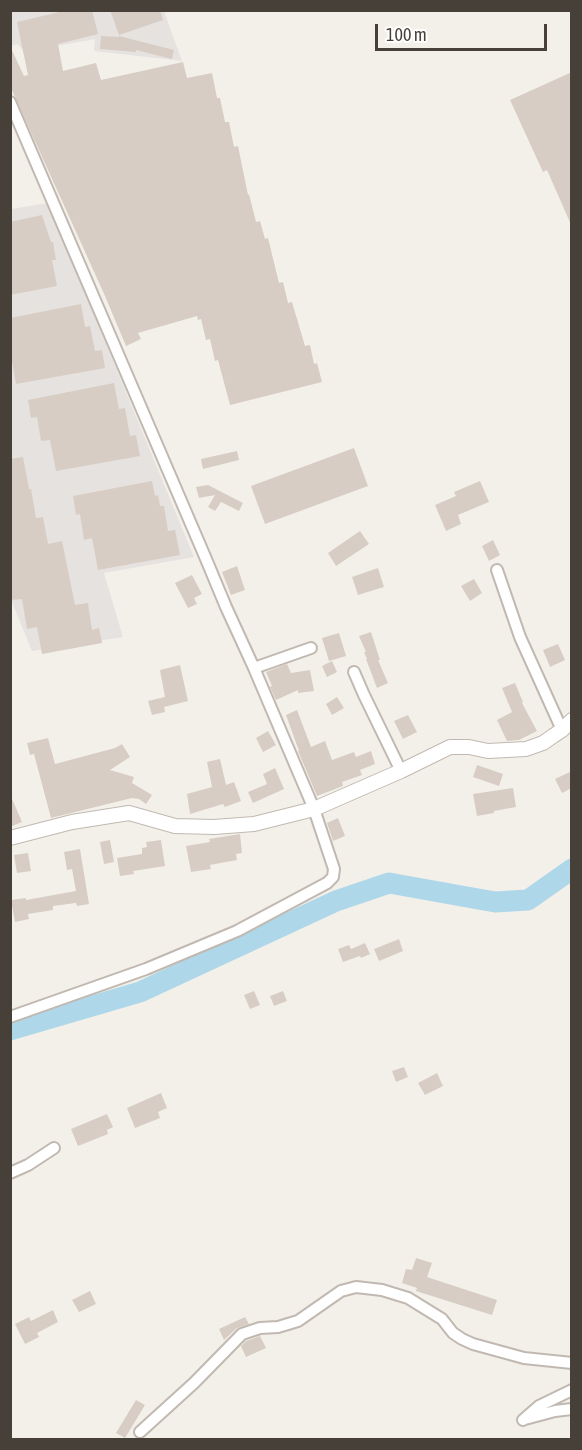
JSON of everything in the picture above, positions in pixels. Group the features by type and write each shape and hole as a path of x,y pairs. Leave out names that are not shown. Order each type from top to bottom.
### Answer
{"street":[{"path":"10,102 314,809 334,869 333,877 327,883 237,931 135,973 10,1017"},
{"path":"10,838 72,822 129,813 175,826 214,827 254,824 314,809 450,747 470,747 488,751 526,749 543,743 567,725 520,638 497,570"},
{"path":"254,668 311,648"},
{"path":"354,672 401,771"},
{"path":"10,1173 28,1165 54,1148"},
{"path":"140,1432 194,1383 242,1334 298,1321 340,1291 356,1287 382,1290 408,1299 442,1319 453,1333 473,1344 524,1358 572,1363"},
{"path":"572,1390 539,1406 523,1420 572,1409"}],"shaded area":[{"path":"11,11 164,11 182,61 94,51 95,39 24,52 18,44 11,46"},
{"path":"48,203 194,557 104,573 123,637 32,651 11,600 11,209"}],"building":[{"path":"68,10 92,10 98,34 58,44 63,71 96,63 101,80 183,62 187,78 212,73 225,122 229,122 234,147 238,146 256,222 260,221 265,239 268,238 279,283 283,282 288,303 292,302 305,346 310,345 314,364 317,363 322,382 230,405 218,360 215,361 210,339 206,340 201,319 198,320 197,316 138,333 141,339 126,346 10,86 10,46 24,76 28,75 17,22"},
{"path":"110,10 160,10 163,20 119,35"},
{"path":"101,36 119,36 174,50 172,59 136,50 136,52 100,49"},
{"path":"572,72 572,227 547,170 543,172 510,100"},
{"path":"42,215 51,242 53,242 56,260 52,260 57,286 10,295 10,222"},
{"path":"81,304 85,327 90,326 95,351 102,350 105,368 16,384 12,361 10,361 10,318"},
{"path":"114,383 119,409 125,408 130,436 136,435 140,456 56,471 50,440 41,441 37,417 31,418 28,400"},
{"path":"354,448 368,486 265,524 251,486"},
{"path":"237,451 239,460 203,469 201,459"},
{"path":"23,457 36,518 43,517 48,544 62,541 75,605 88,603 92,630 99,628 102,643 42,654 37,627 27,629 22,599 10,600 10,459"},
{"path":"152,481 155,496 158,495 160,506 164,506 168,531 175,530 180,555 98,570 92,538 84,540 80,514 76,515 73,496"},
{"path":"480,481 489,502 458,515 461,524 446,531 435,505 456,496 454,492"},
{"path":"208,485 243,503 239,511 221,502 215,511 208,507 215,495 199,498 196,487"},
{"path":"360,531 369,544 336,566 328,553"},
{"path":"493,540 500,555 489,561 482,546"},
{"path":"237,566 245,590 231,595 222,572"},
{"path":"378,568 384,587 358,595 352,577"},
{"path":"192,575 202,594 194,598 197,604 188,608 175,583"},
{"path":"474,579 482,593 470,601 461,586"},
{"path":"371,632 380,660 378,660 388,683 377,688 359,636"},
{"path":"339,633 346,656 329,661 322,638"},
{"path":"558,644 565,660 550,667 543,650"},
{"path":"332,661 337,672 327,677 322,666"},
{"path":"287,664 291,673 310,670 314,691 298,693 298,690 276,700 266,672"},
{"path":"180,665 188,701 164,707 165,712 152,715 148,701 165,697 160,670"},
{"path":"515,683 522,703 537,731 519,740 507,741 497,720 512,712 502,688"},
{"path":"337,697 344,708 332,715 326,704"},
{"path":"297,710 311,747 325,741 332,760 354,752 356,757 371,751 375,764 360,770 362,775 342,782 343,786 317,796 286,715"},
{"path":"408,715 417,732 403,739 394,721"},
{"path":"268,731 276,745 263,752 256,738"},
{"path":"48,738 55,764 115,748 122,744 130,757 110,770 134,777 132,783 152,795 146,804 139,799 132,798 51,818 34,754 30,755 27,743"},
{"path":"220,759 226,785 234,782 241,801 225,807 223,804 190,814 187,794 212,787 207,762"},
{"path":"477,765 503,774 499,786 473,777"},
{"path":"275,768 284,789 253,803 248,792 267,784 263,774"},
{"path":"572,771 572,788 562,793 555,779"},
{"path":"513,788 516,807 477,816 473,794"},
{"path":"10,794 22,822 10,827"},
{"path":"338,818 345,836 333,841 327,823"},
{"path":"240,834 242,853 236,854 237,860 210,865 211,869 191,872 186,846 210,842 209,839"},
{"path":"110,840 114,862 104,864 100,842"},
{"path":"161,840 165,866 133,871 134,874 120,876 117,858 142,854 142,848 147,847 146,842"},
{"path":"80,849 89,904 53,906 53,910 28,914 29,919 15,922 11,900 26,898 26,900 76,891 72,869 67,870 64,852"},
{"path":"28,853 31,871 17,873 14,855"},
{"path":"399,939 403,951 379,961 374,949"},
{"path":"365,943 370,954 343,962 338,949 349,945 351,949"},
{"path":"254,991 260,1005 250,1009 244,995"},
{"path":"283,991 287,1001 274,1006 270,996"},
{"path":"404,1067 408,1077 396,1082 392,1071"},
{"path":"437,1073 443,1086 425,1095 418,1083"},
{"path":"161,1093 167,1108 158,1112 160,1118 135,1128 127,1108"},
{"path":"107,1114 113,1127 107,1130 108,1134 78,1146 71,1129"},
{"path":"416,1258 432,1263 427,1277 497,1300 492,1315 416,1291 417,1288 402,1283 406,1269 412,1270"},
{"path":"90,1291 96,1304 79,1312 72,1300"},
{"path":"53,1310 58,1322 37,1333 39,1337 25,1344 15,1324 29,1317 31,1321"},
{"path":"245,1317 249,1324 237,1328 224,1340 219,1329"},
{"path":"260,1336 266,1348 246,1357 241,1346 246,1341"},
{"path":"136,1400 145,1405 125,1438 116,1433"}],"waterway":[{"path":"10,1030 140,992 336,901 389,883 495,902 528,900 572,869"}]}
